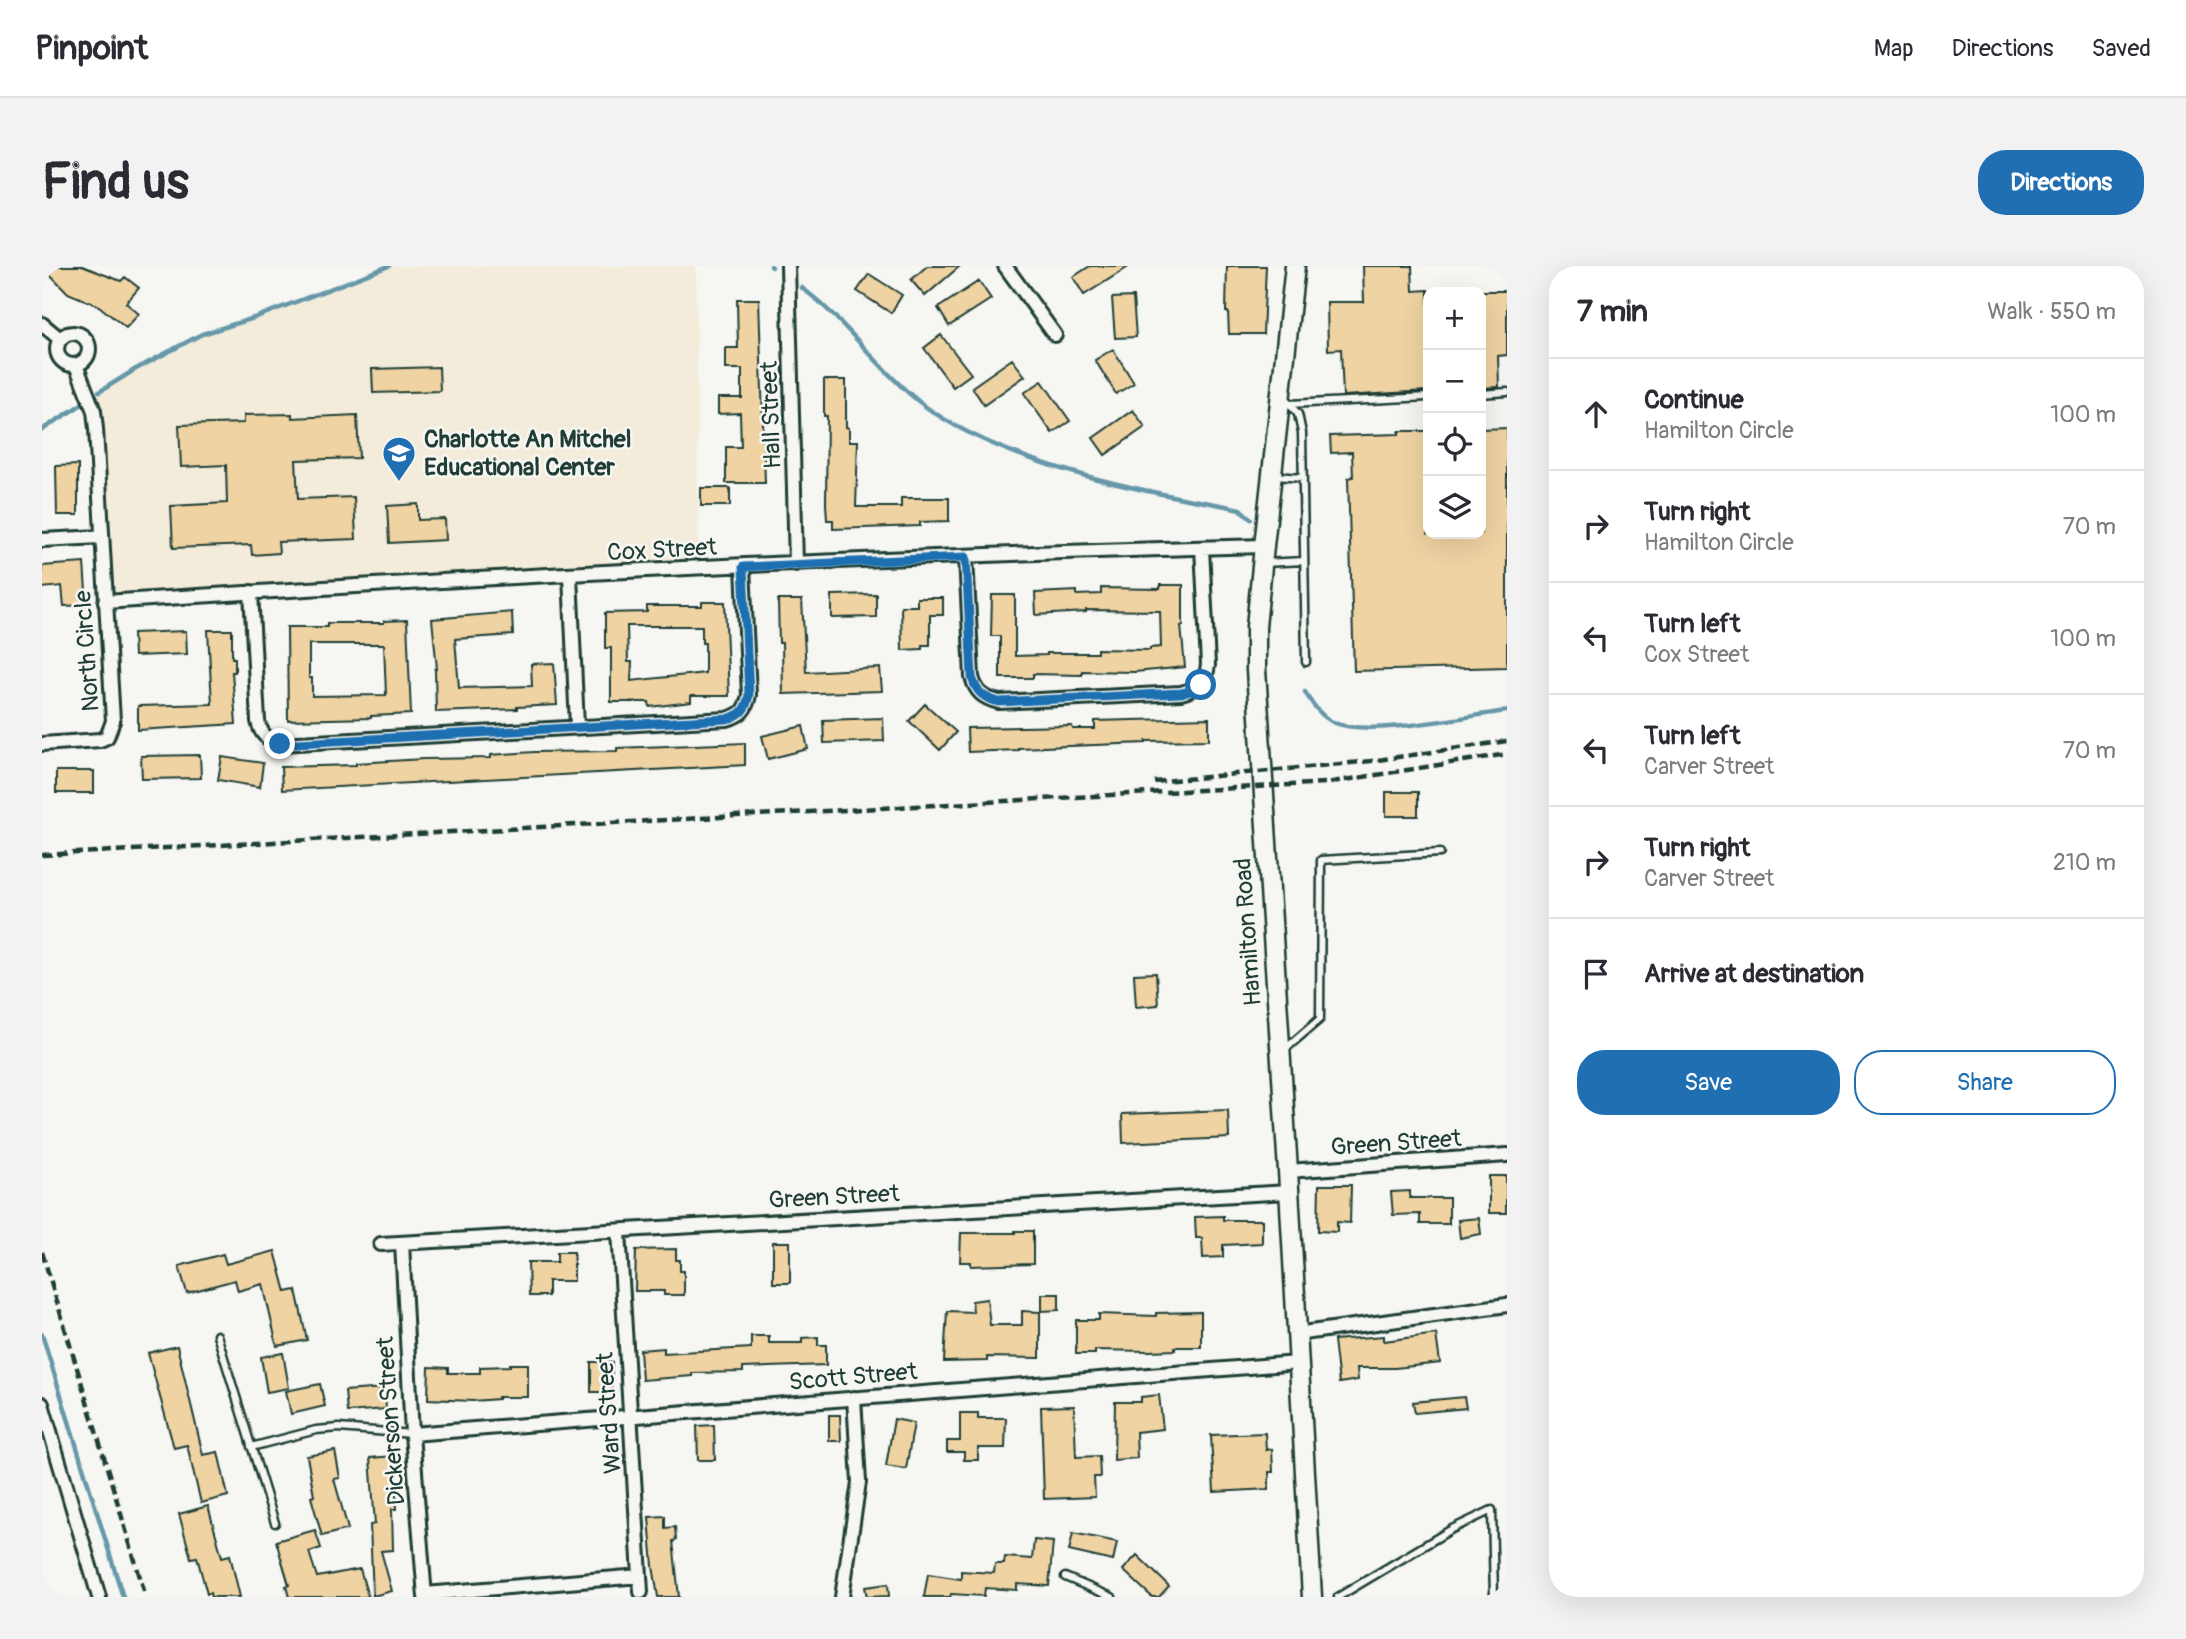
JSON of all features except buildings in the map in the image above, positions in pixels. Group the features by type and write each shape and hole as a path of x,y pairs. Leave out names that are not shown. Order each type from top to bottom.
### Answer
{"street":[{"name":"Hall Street","path":"788,266 796,564"},
{"path":"1005,266 1055,335"},
{"name":"Hamilton Road","path":"1295,266 1285,399 1263,554 1256,627 1256,670 1312,1597"},
{"name":"North Circle","path":"42,324 60,340 57,350 61,360 76,365 94,411 113,721 107,737 100,740 42,744"},
{"path":"60,340 73,333 86,340 88,355 76,365"},
{"path":"42,540 102,537"},
{"name":"Cox Street","path":"105,602 796,564 1202,548 1263,554"},
{"path":"966,557 972,677 978,692 987,699 999,702 1181,693 1192,691 1201,685 1207,676 1208,665 1202,548"},
{"path":"251,592 258,721 261,732 269,740 280,744 727,719 742,713 749,695 743,567"},
{"path":"570,575 577,726"},
{"name":"Green Street","path":"1288,1171 1507,1154"},
{"name":"Green Street","path":"381,1244 1289,1192"},
{"name":"Ward Street","path":"619,1231 641,1592"},
{"name":"Dickerson Street","path":"402,1243 412,1434 425,1596"},
{"path":"1296,1334 1507,1305"},
{"name":"Scott Street","path":"412,1434 1298,1363"},
{"path":"842,1597 859,1482 854,1398"},
{"path":"42,1404 99,1597"},
{"path":"425,1596 640,1576"}],"lane":[{"path":"1486,394 1507,392"},
{"path":"1285,399 1423,397"},
{"path":"1285,399 1298,414 1302,433 1306,662"},
{"path":"1272,476 1303,478"},
{"path":"1263,554 1304,561"},
{"path":"1280,1054 1320,1019 1321,860 1440,853"},
{"path":"217,1335 275,1523"},
{"path":"251,1447 316,1430 340,1428 412,1434"},
{"path":"1338,1597 1452,1529 1492,1510 1494,1597"},
{"path":"1065,1577 1112,1597"}],"shaded area":[{"name":"Charlotte An Mitchel Educational Center","path":"389,266 696,266 699,569 105,602 90,399 136,369 202,334 254,318"}],"waterway":[{"path":"99,392 202,334 254,318 389,266"},
{"path":"802,288 819,301 909,394 954,425 1017,454 1051,466 1155,493 1240,509 1251,519"},
{"path":"42,430 82,404"},
{"path":"1305,692 1314,706 1326,717 1335,723 1351,727 1394,727 1507,711"},
{"path":"42,1334 123,1597"}],"railway":[{"path":"1154,782 1371,761 1507,741"},
{"path":"42,855 1326,783 1507,754"},
{"path":"42,1252 146,1597"}],"place":[{"name":"Charlotte An Mitchel Educational Center","path":"399,483"}],"route":[{"path":"280,744 735,717 742,713 749,695 743,567 966,557 972,677 978,692 987,699 999,702 1181,693 1192,691 1201,685"}]}
